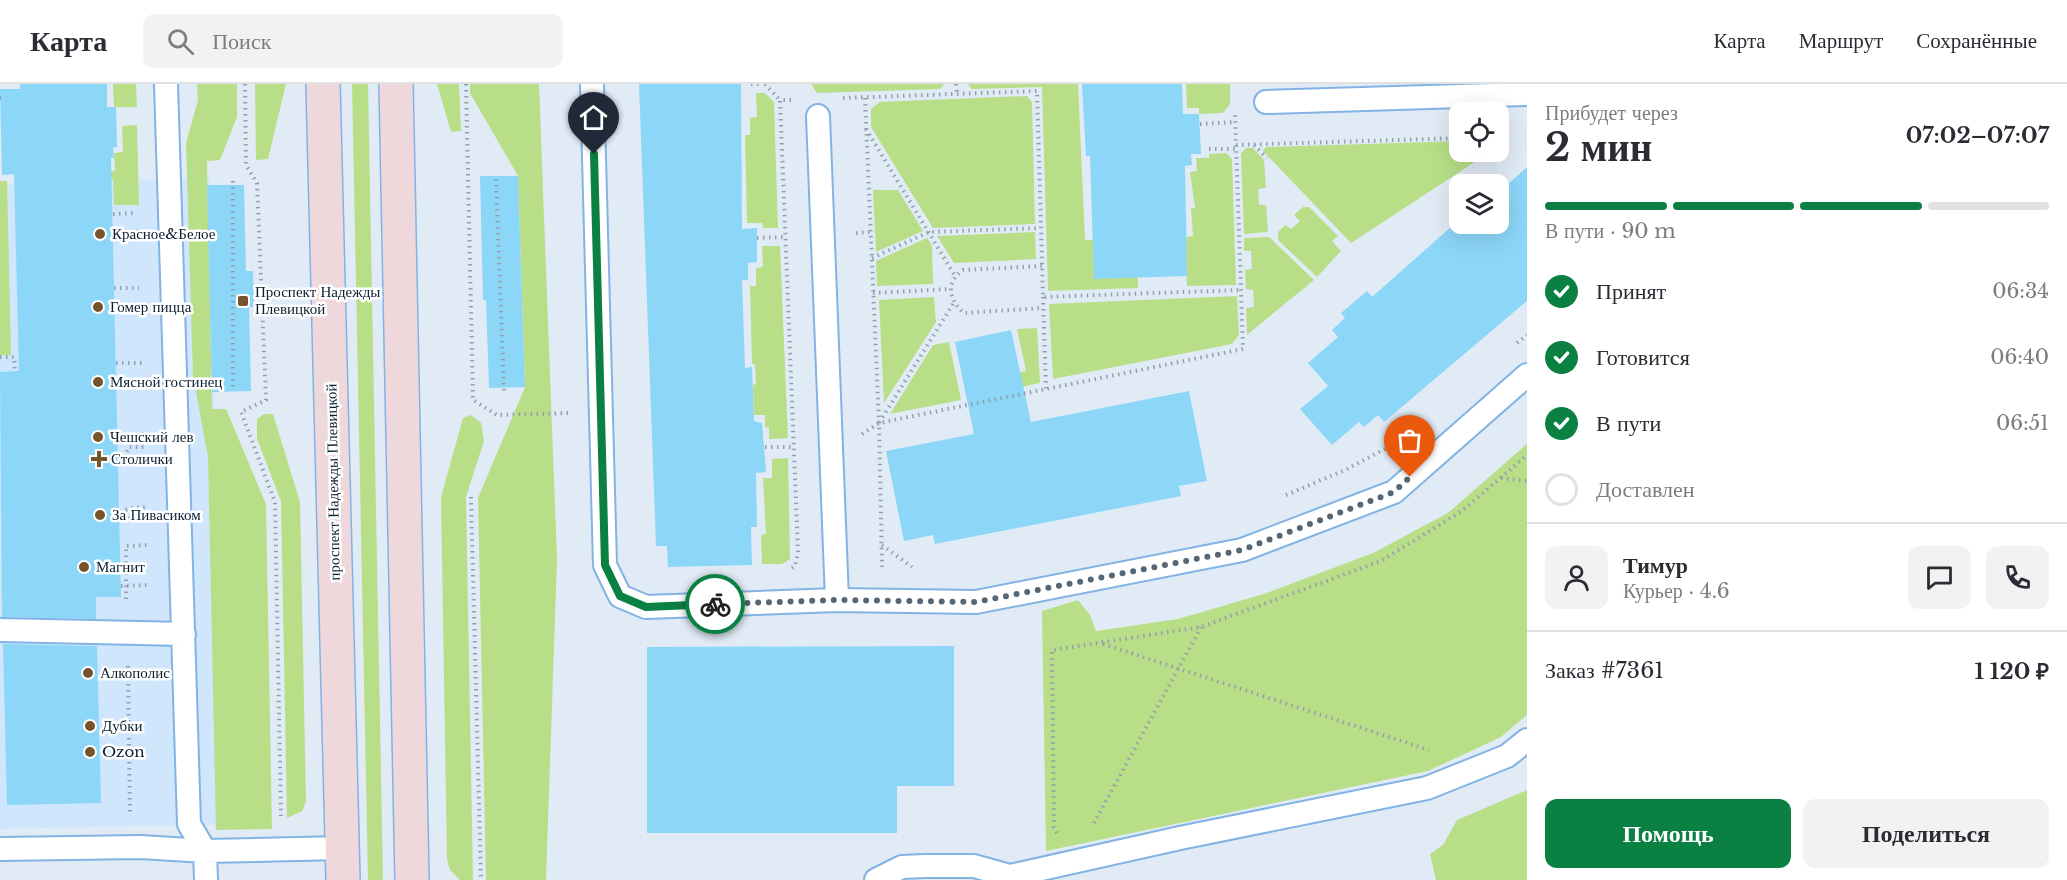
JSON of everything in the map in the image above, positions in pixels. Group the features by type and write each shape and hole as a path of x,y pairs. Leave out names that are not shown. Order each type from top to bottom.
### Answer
{"main road":[{"name":"проспект Надежды Плевицкой","path":"323,84 342,880"},
{"path":"396,84 412,880"}],"lane":[{"path":"165,84 189,824 206,851 206,880"},
{"path":"592,84 605,565 620,596 646,607 837,600 976,602 1242,550 1394,492 1527,375"},
{"path":"1266,102 1527,94"},
{"path":"818,116 837,600"},
{"path":"0,630 184,634"},
{"path":"876,880 902,867 974,866 1008,879 1180,838 1427,788 1507,756 1527,740"},
{"path":"0,849 141,847 206,851 342,848"}],"path":[{"path":"245,84 246,165 257,183 266,400 241,412 275,502 282,850"},
{"path":"466,84 473,400 497,415 601,412"},
{"path":"751,84 759,84"},
{"path":"765,84 780,100"},
{"path":"956,84 957,94"},
{"path":"865,98 879,423 882,570"},
{"path":"879,423 1243,349 1235,113"},
{"path":"1200,124 1235,122"},
{"path":"866,129 955,276"},
{"path":"1209,149 1254,145 1449,138"},
{"path":"1254,145 1267,158"},
{"path":"496,179 504,392"},
{"path":"232,181 233,391"},
{"path":"113,214 147,213"},
{"path":"872,258 929,232 1040,228"},
{"path":"113,232 147,231"},
{"path":"1042,266 963,270 955,276 950,289 953,304 964,313 1043,309"},
{"path":"114,288 146,288"},
{"path":"873,293 950,289"},
{"path":"1043,297 1046,389"},
{"path":"879,423 953,304"},
{"path":"114,306 146,305"},
{"path":"1509,350 1527,335"},
{"path":"0,357 14,357 15,371"},
{"path":"116,363 152,363"},
{"path":"117,382 153,381"},
{"path":"118,436 137,436"},
{"path":"123,436 129,447"},
{"path":"1284,496 1346,470 1402,437"},
{"path":"1054,827 1052,650 1201,627 1381,561 1462,511 1527,455"},
{"path":"118,457 138,457"},
{"path":"1501,478 1527,481"},
{"path":"471,497 481,880"},
{"path":"138,517 130,517 122,512 130,508 155,507"},
{"path":"881,544 913,568"},
{"path":"126,602 124,586 126,546 156,545"},
{"path":"124,586 139,585"},
{"path":"1093,826 1201,627"},
{"path":"1101,643 1433,751"},
{"path":"128,659 129,811"}],"shaded area":[{"path":"210,178 223,824 0,829 0,184"}],"green space":[{"path":"113,84 136,84 137,107 114,107"},
{"path":"197,84 237,84 237,117 220,160 207,161 212,409 226,409 266,504 272,829 216,830 208,457 193,376 186,143 198,100"},
{"path":"255,84 286,84 268,159 256,160"},
{"path":"352,84 368,84 383,880 368,880"},
{"path":"437,84 459,84 461,131 451,132"},
{"path":"470,84 539,84 557,559 546,880 486,880 478,498 525,387 518,176 470,93"},
{"path":"811,84 944,84 940,89 817,93"},
{"path":"968,84 1078,84 1085,240 1136,239 1138,288 1048,291 1042,87 972,89"},
{"path":"1186,84 1230,84 1230,104 1223,113 1199,114 1199,108 1187,108"},
{"path":"756,93 765,93 774,102 778,228 763,228 762,223 747,223 745,135 750,135 750,118 757,117"},
{"path":"1027,96 1032,102 1035,224 933,228 871,127 871,109 880,102"},
{"path":"137,125 139,205 114,205 113,180 105,180 105,172 115,171 114,153 123,152 122,126"},
{"path":"1449,141 1449,162 1475,162 1456,174 1449,174 1449,179 1351,243 1263,151 1266,147"},
{"path":"1246,148 1253,148 1264,160 1266,188 1258,189 1259,205 1266,205 1268,232 1244,234 1241,154"},
{"path":"1226,153 1232,159 1236,285 1187,286 1185,237 1193,236 1191,208 1195,208 1190,172 1197,171 1196,158 1209,158 1209,154"},
{"path":"0,181 7,181 11,355 0,355"},
{"path":"873,190 898,190 923,231 876,252"},
{"path":"1303,207 1309,207 1338,236 1332,241 1341,251 1317,277 1278,240 1278,232 1285,225 1291,229 1300,221 1294,215"},
{"path":"1035,232 1036,259 954,263 937,236"},
{"path":"1269,237 1314,280 1247,335 1246,308 1254,307 1253,290 1246,289 1245,270 1252,269 1251,251 1244,251 1244,238"},
{"path":"927,238 932,245 933,284 877,286 876,261"},
{"path":"762,246 780,246 788,438 769,439 769,428 765,427 765,415 754,415 753,385 756,384 755,364 752,364 750,286 756,286 756,268 763,267"},
{"path":"1237,296 1239,335 1232,344 1053,379 1049,304"},
{"path":"934,297 936,322 884,403 879,300"},
{"path":"1037,328 1040,383 967,398 964,383 1026,371 1017,329"},
{"path":"949,342 961,400 890,414 933,345"},
{"path":"264,414 273,414 300,502 306,802 302,811 287,818 281,501 257,439 257,419"},
{"path":"471,415 481,423 484,441 466,497 473,880 460,880 450,870 447,860 441,497 463,418"},
{"path":"1527,444 1527,715 1501,737 1428,771 1046,851 1042,611 1078,600 1090,615 1096,631 1178,619 1267,593 1373,553 1448,513"},
{"path":"788,458 790,559 782,564 762,564 761,535 766,534 763,478 772,478 772,459"},
{"path":"1527,790 1527,880 1436,880 1430,854 1443,845 1457,820"}],"building":[{"path":"20,84 107,84 107,107 116,107 117,147 113,147 114,158 111,158 121,597 96,597 96,619 2,617 0,372 19,371 14,174 2,175 0,89 20,89"},
{"path":"639,84 741,84 742,229 757,228 757,262 748,263 748,280 742,280 745,368 752,367 754,421 762,423 766,472 756,473 757,527 751,527 752,565 668,567 667,546 656,546"},
{"path":"1082,84 1182,84 1183,114 1199,114 1201,154 1191,154 1192,165 1185,166 1187,276 1094,279 1090,156 1086,156"},
{"path":"1527,167 1527,301 1384,422 1378,415 1364,427 1359,422 1332,445 1300,409 1328,386 1308,363 1338,337 1332,330 1345,318 1341,313 1367,291 1372,297 1449,229 1449,234 1509,234 1509,183"},
{"path":"480,176 518,176 525,387 489,388 486,300 483,300"},
{"path":"207,185 244,185 246,271 253,271 254,307 249,307 251,391 212,392"},
{"path":"1011,330 1031,422 1189,391 1207,481 1179,486 1181,496 935,544 933,535 904,541 886,451 974,434 955,342"},
{"path":"3,644 97,646 101,803 7,805"},
{"path":"954,646 954,786 897,786 897,833 647,833 647,647"}],"way so far":[{"path":"715,604 837,600 976,602 1242,550 1394,492 1410,477"}],"place":[{"name":"Красное&Белое","path":"100,234"},
{"name":"Проспект Надежды Плевицкой","path":"243,301"},
{"name":"Гомер пицца","path":"98,307"},
{"name":"Мясной гостинец","path":"98,382"},
{"name":"Чешский лев","path":"98,437"},
{"name":"Столички","path":"99,459"},
{"name":"За Пивасиком","path":"100,515"},
{"name":"Магнит","path":"84,567"},
{"name":"Алкополис","path":"88,673"},
{"name":"Дубки","path":"90,726"},
{"name":"Ozon","path":"90,752"}],"route":[{"path":"594,154 605,565 620,596 646,607 715,604"}]}
